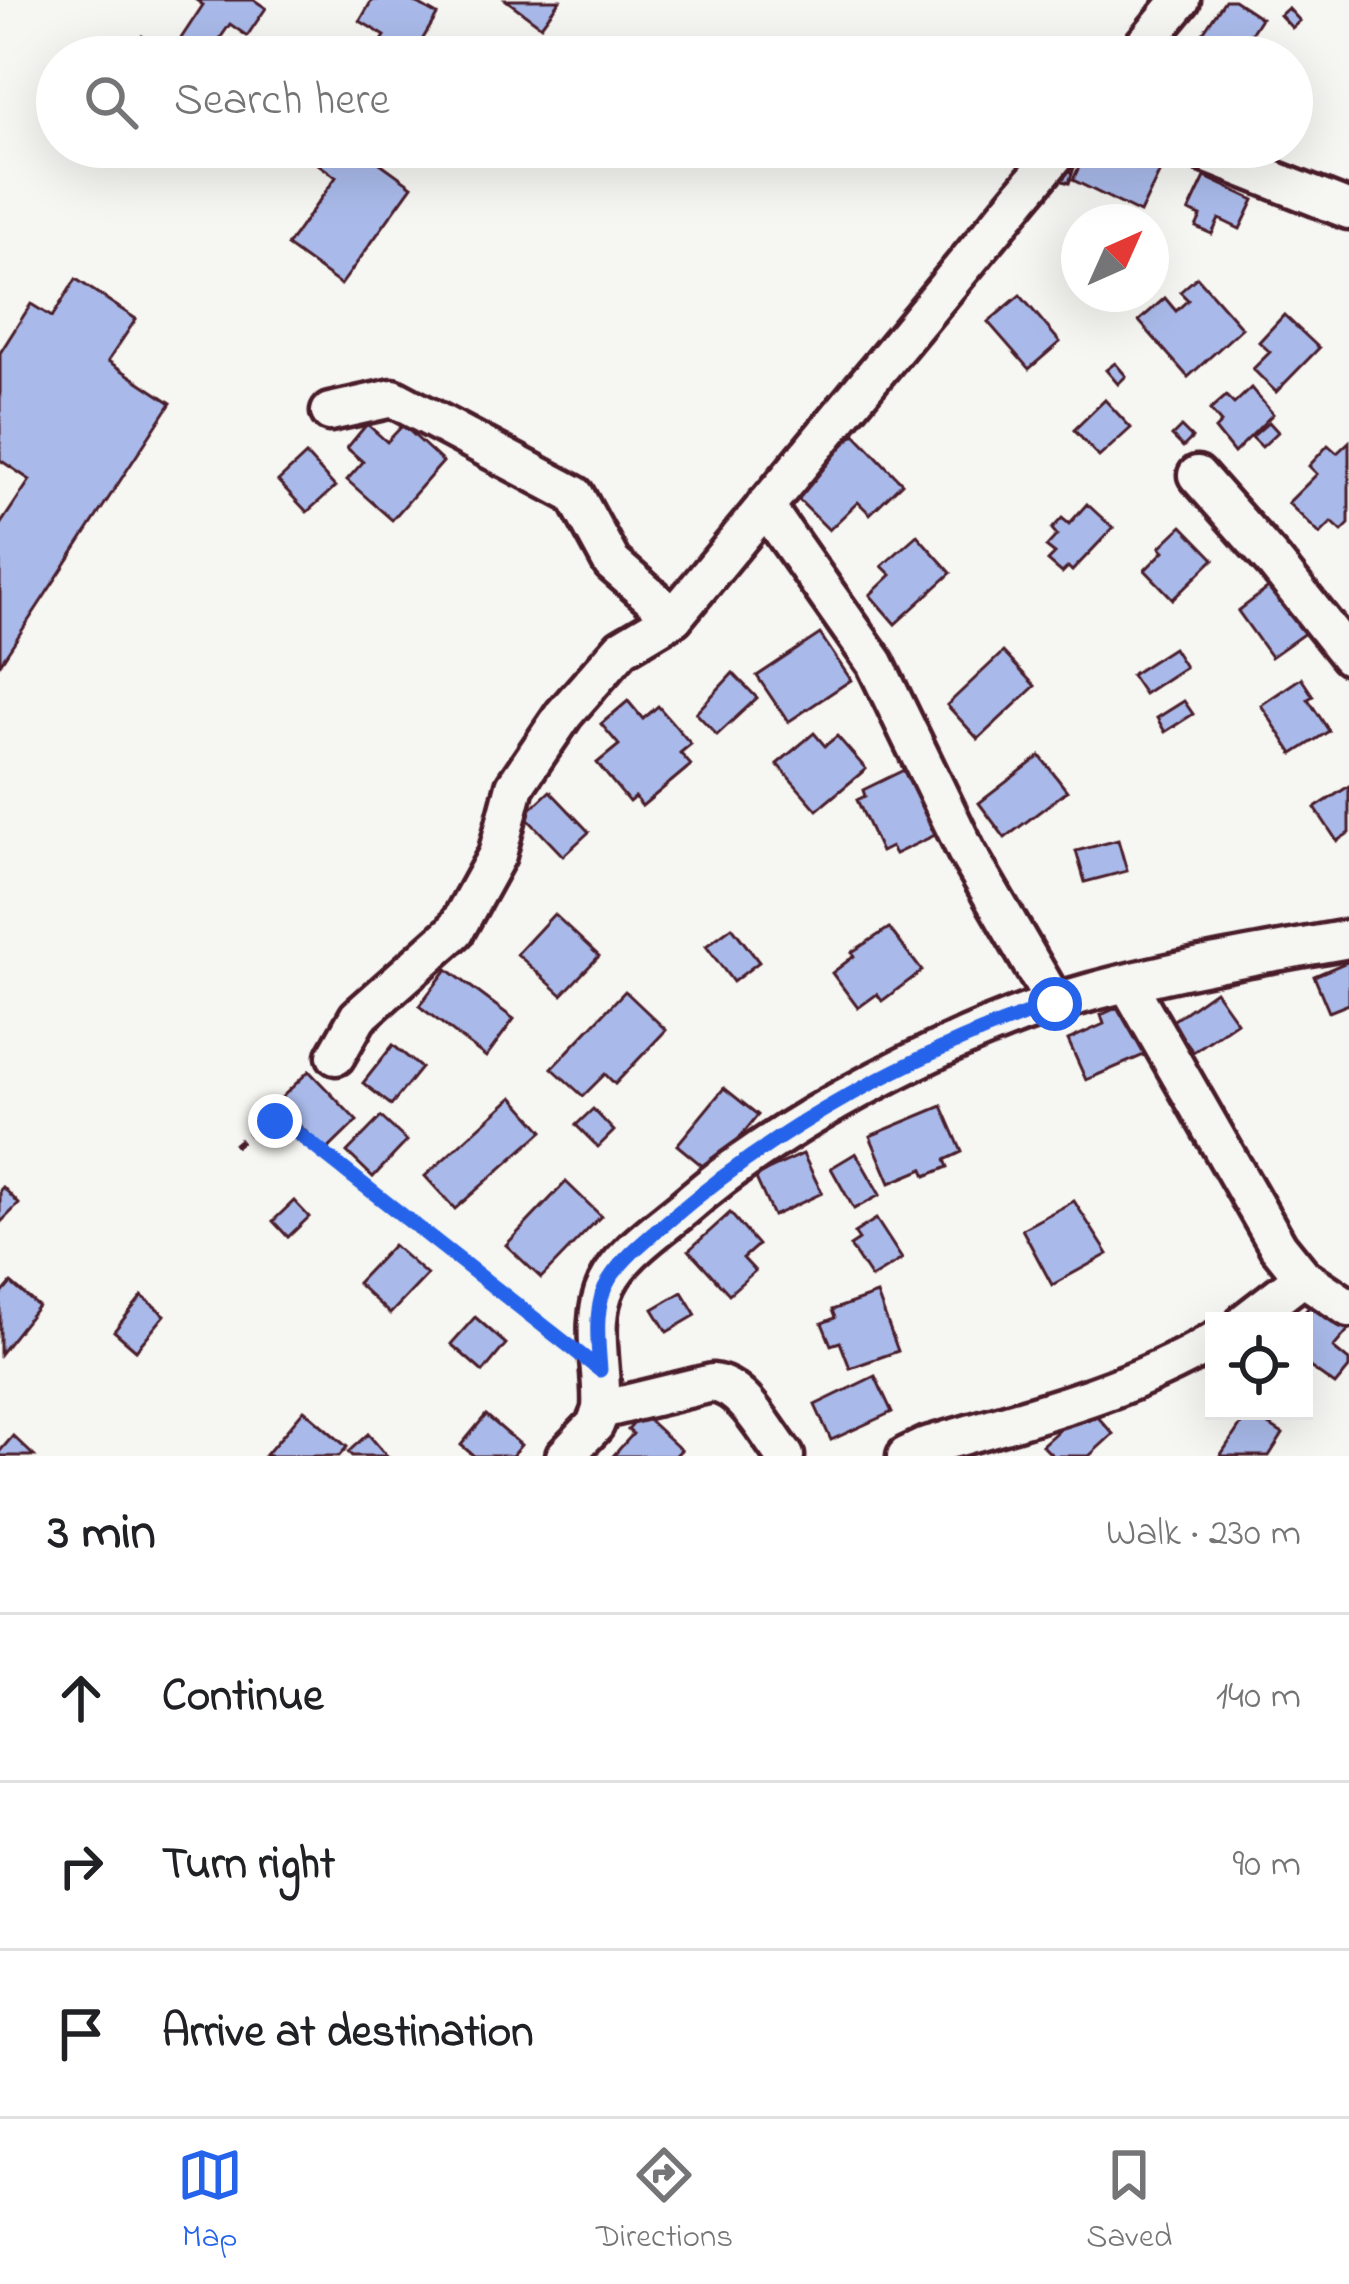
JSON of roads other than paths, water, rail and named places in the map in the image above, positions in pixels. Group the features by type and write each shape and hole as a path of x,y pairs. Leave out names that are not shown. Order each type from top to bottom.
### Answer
{"street":[{"path":"1151,36 1181,0"},
{"path":"336,1056 358,1017 464,918 497,855 515,786 564,714 622,648 674,616 1045,168"},
{"path":"1243,168 1349,210"},
{"path":"330,412 394,398 574,495 612,562 674,616"},
{"path":"1198,476 1349,656"},
{"path":"765,506 874,664 966,850 1055,1004"},
{"path":"565,1456 596,1425 602,1410 599,1308 608,1281 639,1246 704,1190 818,1112 991,1026 1055,1004 1128,984 1349,939"},
{"path":"1128,984 1278,1246 1303,1277 1349,1308"},
{"path":"1258,1312 1303,1277"},
{"path":"906,1456 1093,1396 1205,1346"},
{"path":"602,1410 725,1384 785,1456"}]}
